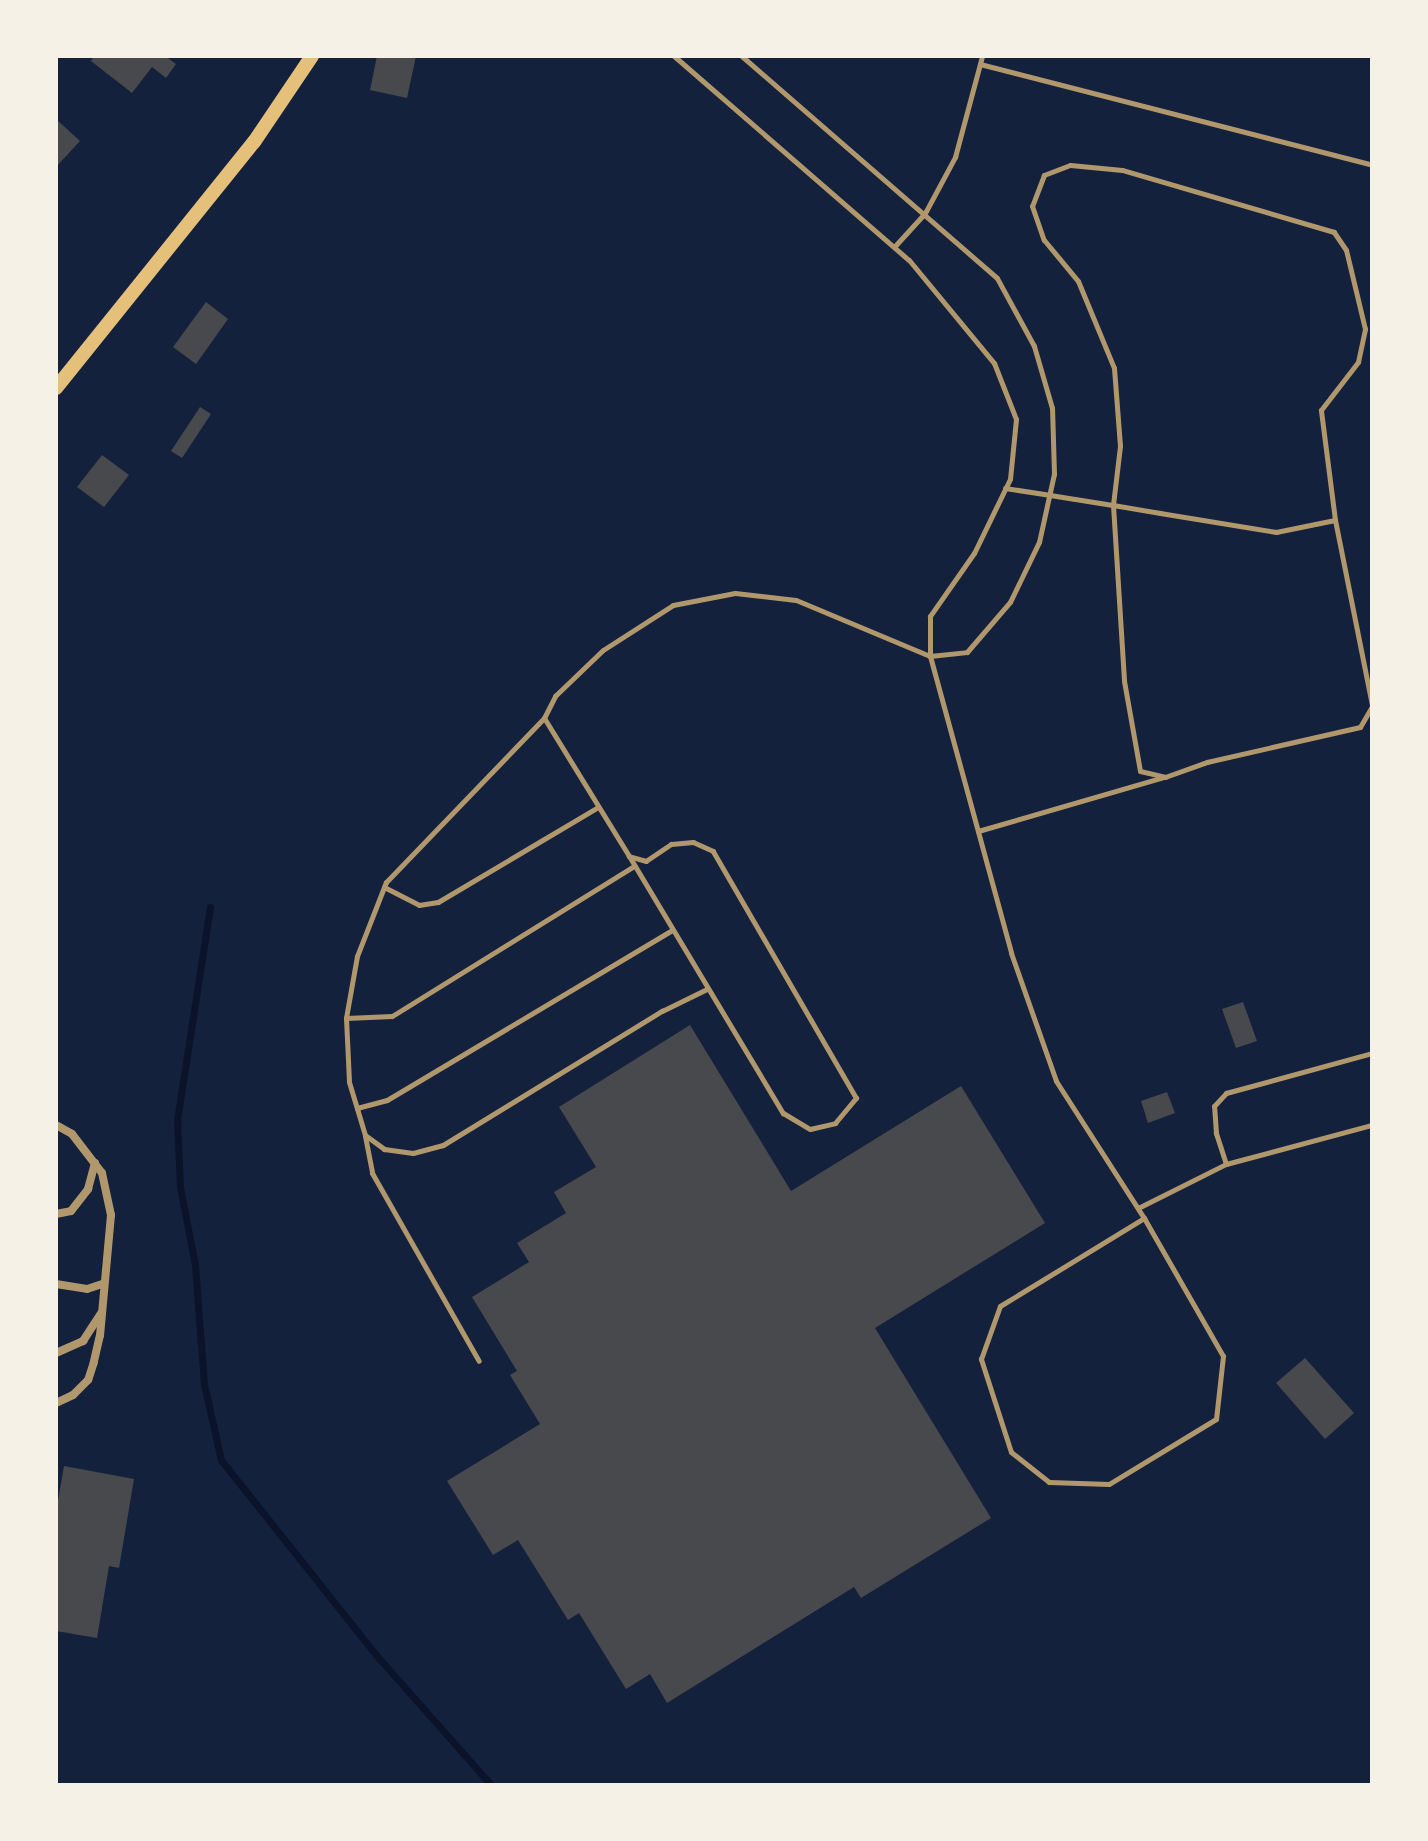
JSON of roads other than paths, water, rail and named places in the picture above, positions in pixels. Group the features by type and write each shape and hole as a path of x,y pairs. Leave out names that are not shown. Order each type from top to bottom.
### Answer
{"main road":[{"path":"56,388 254,142 312,56"}],"street":[{"path":"56,1125 72,1134 102,1173 111,1215 102,1284 100,1335 88,1380 73,1395 56,1403"},
{"path":"56,1214 71,1211 88,1189 95,1163"},
{"path":"56,1284 87,1289 102,1284"},
{"path":"56,1353 83,1341 101,1312"}],"lane":[{"path":"674,56 894,247 962,319 994,363 1016,419 1010,479 974,553 930,616 930,656 1011,953 1056,1081 1138,1208 1144,1218 1223,1356 1216,1419 1109,1484 1049,1482 1011,1452 981,1359 1000,1306 1144,1218"},
{"path":"479,1361 372,1173 365,1135 349,1082 346,1018 357,956 384,887 471,790 544,718 555,696 603,650 673,605 735,593 796,600 930,656 967,652 1010,602 1039,542 1050,495 1054,474 1052,408 1034,346 997,278 742,56"},
{"path":"894,247 925,213 955,157 982,56"},
{"path":"980,64 1372,165"},
{"path":"978,831 1165,777 1207,762 1360,727 1372,706 1335,520 1321,410 1358,362 1365,329 1346,250 1334,232 1122,170 1070,165 1044,175 1032,206 1044,240 1078,281 1114,368 1120,446 1113,505 1124,681 1140,771 1165,777"},
{"path":"1005,488 1276,532 1335,520"},
{"path":"544,718 783,1113 810,1129 835,1123 856,1098 713,851 693,842 671,844 646,861 629,856"},
{"path":"384,887 419,905 438,902 598,807"},
{"path":"346,1018 392,1016 634,866"},
{"path":"357,1108 387,1100 672,930"},
{"path":"365,1135 384,1149 413,1153 443,1145 662,1011 707,989"},
{"path":"1226,1164 1216,1133 1214,1106 1226,1093 1372,1053"},
{"path":"1138,1208 1226,1164 1372,1125"}],"waterway":[{"path":"210,907 177,1119 180,1187 195,1265 204,1384 221,1460 377,1656 491,1785"}]}
